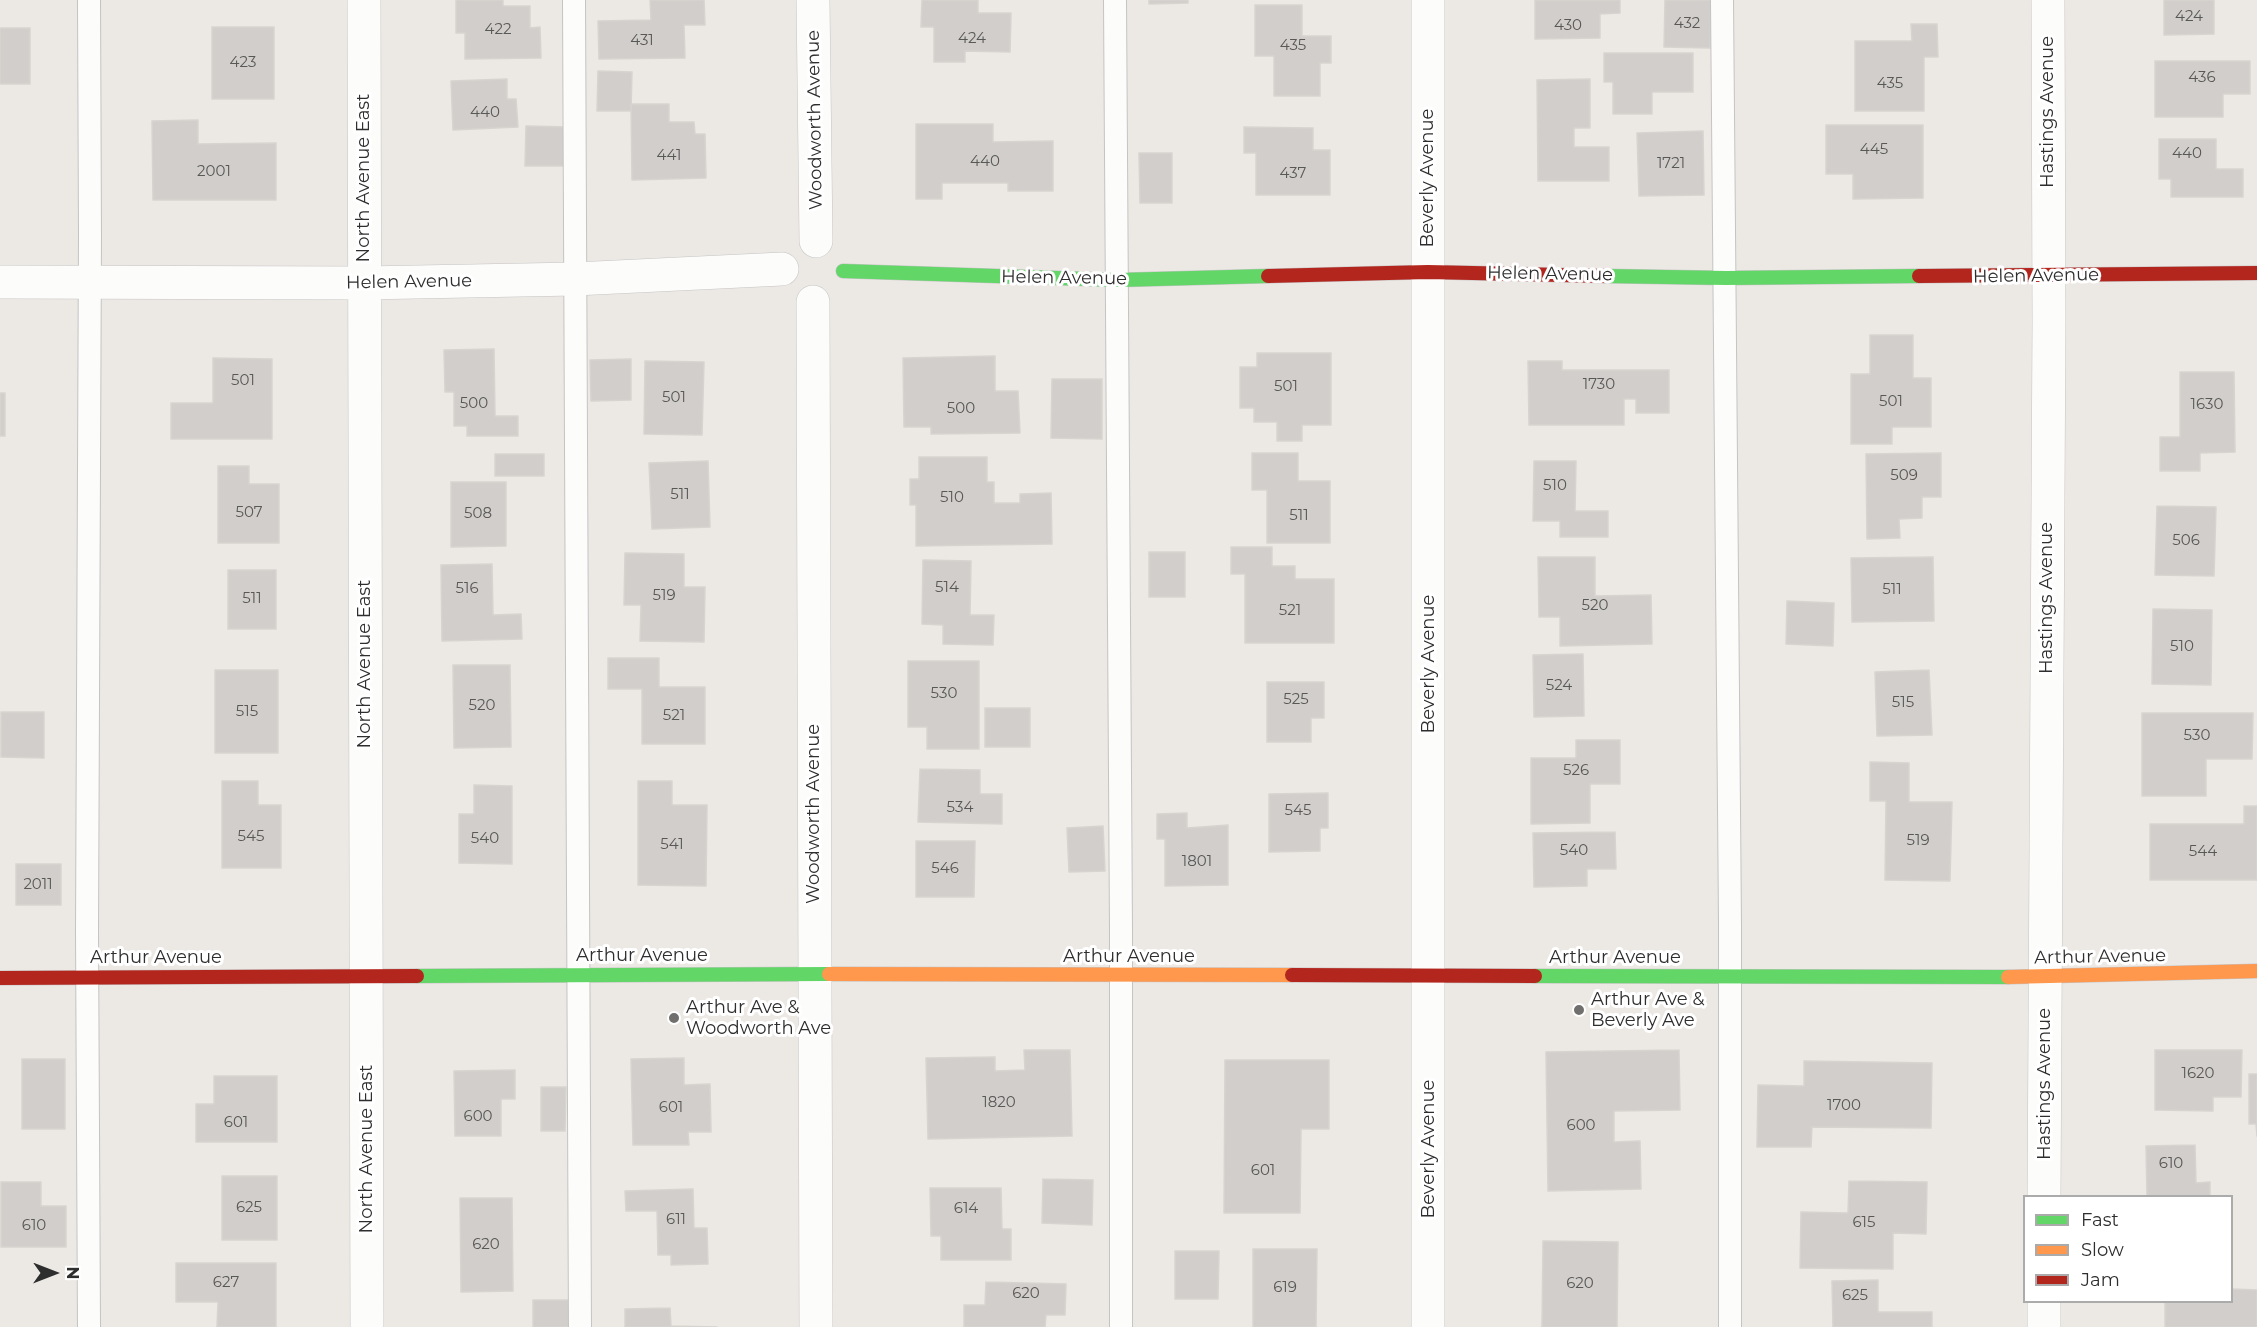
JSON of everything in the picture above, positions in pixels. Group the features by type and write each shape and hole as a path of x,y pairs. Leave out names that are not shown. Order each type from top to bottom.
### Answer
{"street":[{"name":"North Avenue East","path":"364,0 367,1327"},
{"name":"Woodworth Avenue","path":"813,0 816,241"},
{"name":"Beverly Avenue","path":"1428,0 1428,1327"},
{"name":"Hastings Avenue","path":"2044,1195 2049,275 2048,0"},
{"path":"806,241 816,241 834,249 843,271 839,287 832,295 813,302 794,296 783,279 782,269 789,251 806,241"},
{"name":"Helen Avenue","path":"0,282 364,283 575,279 782,269"},
{"name":"Helen Avenue","path":"843,271 1118,280 1428,272 1726,278 2257,273"},
{"name":"Woodworth Avenue","path":"813,302 816,1327"},
{"name":"Arthur Avenue","path":"0,978 579,974 2045,976 2257,971"},
{"path":"2044,1303 2044,1327"}],"lane":[{"path":"89,0 87,976 89,1327"},
{"path":"574,0 580,1327"},
{"path":"1115,0 1121,1327"},
{"path":"1722,0 1726,278 1730,1327"}],"building":[{"path":"456,0 503,0 503,6 530,6 530,28 540,27 541,58 465,59 465,33 456,33"},
{"path":"650,0 704,0 705,25 684,25 685,58 599,59 598,21 651,20"},
{"path":"922,0 978,0 978,13 1011,13 1010,52 965,51 965,62 934,62 934,27 921,27"},
{"path":"1149,0 1188,0 1188,3 1149,4"},
{"path":"1535,0 1620,0 1620,13 1600,14 1600,38 1535,39"},
{"path":"1665,0 1711,0 1710,48 1664,47"},
{"path":"2164,0 2214,0 2214,34 2164,35"},
{"path":"1255,5 1302,5 1302,36 1331,36 1331,63 1320,63 1320,96 1274,96 1274,56 1255,56"},
{"path":"1911,24 1937,24 1938,57 1924,57 1924,111 1855,111 1855,41 1912,41"},
{"path":"212,27 274,27 274,99 212,99"},
{"path":"0,28 30,28 30,84 0,84"},
{"path":"1604,53 1693,53 1693,92 1652,92 1652,114 1613,114 1613,82 1604,82"},
{"path":"2155,61 2250,61 2250,94 2223,94 2223,117 2155,117"},
{"path":"598,71 632,72 631,111 597,111"},
{"path":"507,79 507,99 516,99 518,127 453,130 451,81"},
{"path":"1590,79 1590,128 1574,128 1574,147 1609,147 1609,181 1538,181 1537,80"},
{"path":"631,104 669,104 669,122 694,122 695,134 705,134 706,178 632,180"},
{"path":"198,120 198,144 276,143 276,200 153,200 152,121"},
{"path":"916,124 993,124 993,142 1053,141 1053,191 1008,191 1008,183 942,183 942,199 916,199"},
{"path":"1826,125 1923,125 1923,198 1853,199 1853,174 1826,174"},
{"path":"526,126 568,127 567,166 525,166"},
{"path":"1244,127 1313,128 1313,150 1330,150 1330,195 1256,195 1256,153 1244,153"},
{"path":"1703,131 1704,195 1639,196 1637,133"},
{"path":"2159,139 2216,139 2216,169 2243,169 2243,197 2171,197 2171,179 2159,179"},
{"path":"1139,153 1172,153 1172,203 1140,203"},
{"path":"1870,335 1913,335 1913,378 1931,378 1931,427 1892,427 1892,444 1851,444 1851,374 1870,374"},
{"path":"494,349 495,416 518,416 518,436 467,436 467,426 454,426 454,392 445,392 444,350"},
{"path":"1257,353 1331,353 1331,425 1302,425 1302,441 1277,441 1277,422 1254,422 1254,408 1240,408 1240,367 1257,367"},
{"path":"995,356 995,391 1018,391 1020,433 931,434 931,427 904,427 903,358"},
{"path":"213,358 272,359 272,439 171,439 171,403 213,403"},
{"path":"631,359 631,400 591,401 590,360"},
{"path":"645,361 704,362 702,435 644,434"},
{"path":"1528,361 1562,361 1562,370 1669,370 1669,413 1636,413 1636,399 1624,399 1624,425 1529,425"},
{"path":"2180,372 2234,372 2235,452 2200,453 2200,471 2160,471 2160,437 2180,437"},
{"path":"1052,379 1102,379 1102,439 1051,438"},
{"path":"0,393 5,393 5,436 0,436"},
{"path":"1252,453 1298,453 1298,481 1330,481 1330,543 1267,543 1267,490 1252,490"},
{"path":"1941,453 1941,497 1922,497 1922,518 1899,519 1900,538 1867,539 1866,454"},
{"path":"495,454 544,454 544,476 495,476"},
{"path":"919,457 987,457 987,482 994,482 994,503 1020,503 1020,494 1051,493 1052,544 916,546 916,505 910,505 910,479 919,479"},
{"path":"708,461 710,527 652,529 649,463"},
{"path":"1534,461 1576,461 1575,511 1608,511 1608,537 1560,537 1560,521 1533,521"},
{"path":"218,466 249,466 249,484 279,484 279,543 218,543"},
{"path":"451,482 506,482 506,546 451,547"},
{"path":"2157,506 2216,507 2214,576 2155,575"},
{"path":"1231,547 1272,547 1272,566 1295,566 1295,579 1334,579 1334,643 1245,643 1245,574 1231,574"},
{"path":"1149,552 1185,552 1185,597 1149,597"},
{"path":"625,553 684,554 684,587 705,587 704,642 640,641 641,605 624,605"},
{"path":"1538,557 1595,557 1595,596 1651,595 1652,644 1560,646 1560,617 1539,617"},
{"path":"1933,557 1934,621 1852,622 1851,558"},
{"path":"923,560 971,561 970,615 994,615 993,645 943,644 943,625 922,624"},
{"path":"492,564 493,615 521,614 522,639 442,641 441,565"},
{"path":"228,570 276,570 276,629 228,629"},
{"path":"1787,601 1834,603 1833,646 1786,644"},
{"path":"2153,609 2212,610 2211,685 2152,684"},
{"path":"1583,654 1584,716 1534,717 1533,655"},
{"path":"608,658 659,658 659,687 705,687 705,744 642,744 642,689 608,689"},
{"path":"908,661 979,661 979,749 927,749 927,727 908,727"},
{"path":"453,665 510,665 511,747 454,748"},
{"path":"215,670 278,670 278,753 215,753"},
{"path":"1929,670 1932,735 1877,736 1875,672"},
{"path":"1267,682 1324,682 1324,718 1311,718 1311,742 1267,742"},
{"path":"985,708 1030,708 1030,747 985,747"},
{"path":"1,712 44,712 44,758 1,757"},
{"path":"2142,713 2253,713 2252,759 2206,759 2206,796 2142,796"},
{"path":"1576,740 1620,740 1620,784 1590,784 1590,823 1531,824 1531,758 1576,758"},
{"path":"1870,762 1909,763 1909,802 1952,802 1950,881 1885,880 1886,801 1870,801"},
{"path":"920,769 980,770 980,794 1002,794 1002,824 918,822"},
{"path":"222,781 258,781 258,805 281,805 281,868 222,868"},
{"path":"638,781 672,781 672,805 707,805 706,886 638,885"},
{"path":"474,785 512,786 512,864 459,863 459,814 474,814"},
{"path":"1328,793 1328,828 1320,828 1320,851 1269,852 1269,794"},
{"path":"2244,806 2257,806 2257,880 2150,880 2150,824 2244,824"},
{"path":"1187,813 1187,828 1228,825 1228,885 1165,886 1165,839 1157,839 1157,814"},
{"path":"1103,826 1105,871 1069,872 1067,828"},
{"path":"1615,832 1616,869 1587,869 1587,886 1534,887 1533,833"},
{"path":"916,841 975,841 974,897 916,897"},
{"path":"16,864 61,864 61,905 16,905"},
{"path":"1024,1050 1070,1050 1072,1136 928,1139 926,1058 995,1057 995,1071 1025,1070"},
{"path":"1679,1050 1680,1110 1614,1111 1614,1142 1640,1141 1641,1189 1548,1191 1546,1052"},
{"path":"2155,1050 2242,1050 2241,1097 2213,1097 2213,1111 2155,1110"},
{"path":"684,1058 684,1085 710,1084 711,1132 688,1132 689,1145 633,1145 631,1059"},
{"path":"22,1059 65,1059 65,1129 22,1129"},
{"path":"1225,1060 1329,1060 1329,1129 1301,1129 1300,1213 1224,1213"},
{"path":"1804,1061 1932,1063 1931,1128 1812,1127 1811,1147 1757,1147 1758,1085 1804,1086"},
{"path":"515,1070 515,1099 501,1099 501,1136 455,1136 454,1071"},
{"path":"2249,1074 2257,1074 2257,1136 2256,1124 2249,1124"},
{"path":"214,1076 277,1076 277,1142 196,1142 196,1104 214,1104"},
{"path":"541,1087 566,1087 565,1131 541,1131"},
{"path":"2195,1145 2196,1183 2210,1182 2210,1195 2147,1195 2146,1146"},
{"path":"222,1176 277,1176 277,1240 222,1240"},
{"path":"1043,1179 1093,1180 1092,1225 1042,1223"},
{"path":"1849,1181 1927,1182 1926,1234 1893,1233 1893,1269 1800,1268 1801,1212 1848,1213"},
{"path":"1,1182 41,1182 41,1206 66,1206 66,1247 1,1247"},
{"path":"930,1188 1001,1188 1002,1229 1011,1229 1011,1260 941,1260 941,1236 931,1236"},
{"path":"693,1189 694,1228 707,1228 708,1264 671,1265 671,1255 658,1255 657,1211 626,1211 625,1191"},
{"path":"460,1198 512,1198 513,1291 461,1292"},
{"path":"1543,1241 1618,1242 1617,1327 1542,1327"},
{"path":"1253,1249 1317,1249 1316,1327 1253,1327"},
{"path":"1175,1251 1219,1251 1218,1299 1175,1299"},
{"path":"176,1263 276,1263 276,1327 217,1327 218,1302 176,1302"},
{"path":"1878,1280 1878,1312 1932,1312 1932,1327 1833,1327 1832,1281"},
{"path":"986,1282 1066,1284 1065,1315 1046,1315 1045,1327 964,1327 964,1305 985,1305"},
{"path":"2233,1289 2257,1290 2257,1327 2165,1327 2165,1303 2233,1303"},
{"path":"533,1300 569,1300 569,1327 533,1327"},
{"path":"670,1308 671,1326 717,1327 625,1327 625,1309"}],"traffic: fast":[{"path":"843,271 1118,280 1268,276"},
{"path":"1605,276 1726,278 1919,276"},
{"path":"417,976 829,974"},
{"path":"1535,976 2008,977"}],"traffic: slow":[{"path":"2008,977 2257,971"},
{"path":"829,974 1292,975"}],"traffic: jam":[{"path":"1268,276 1428,272 1605,276"},
{"path":"1919,276 2257,273"},
{"path":"1292,975 1535,976"},
{"path":"0,978 417,976"}],"place":[{"name":"Arthur Ave & Beverly Ave","path":"1579,1010"},
{"name":"Arthur Ave & Woodworth Ave","path":"674,1018"}]}
